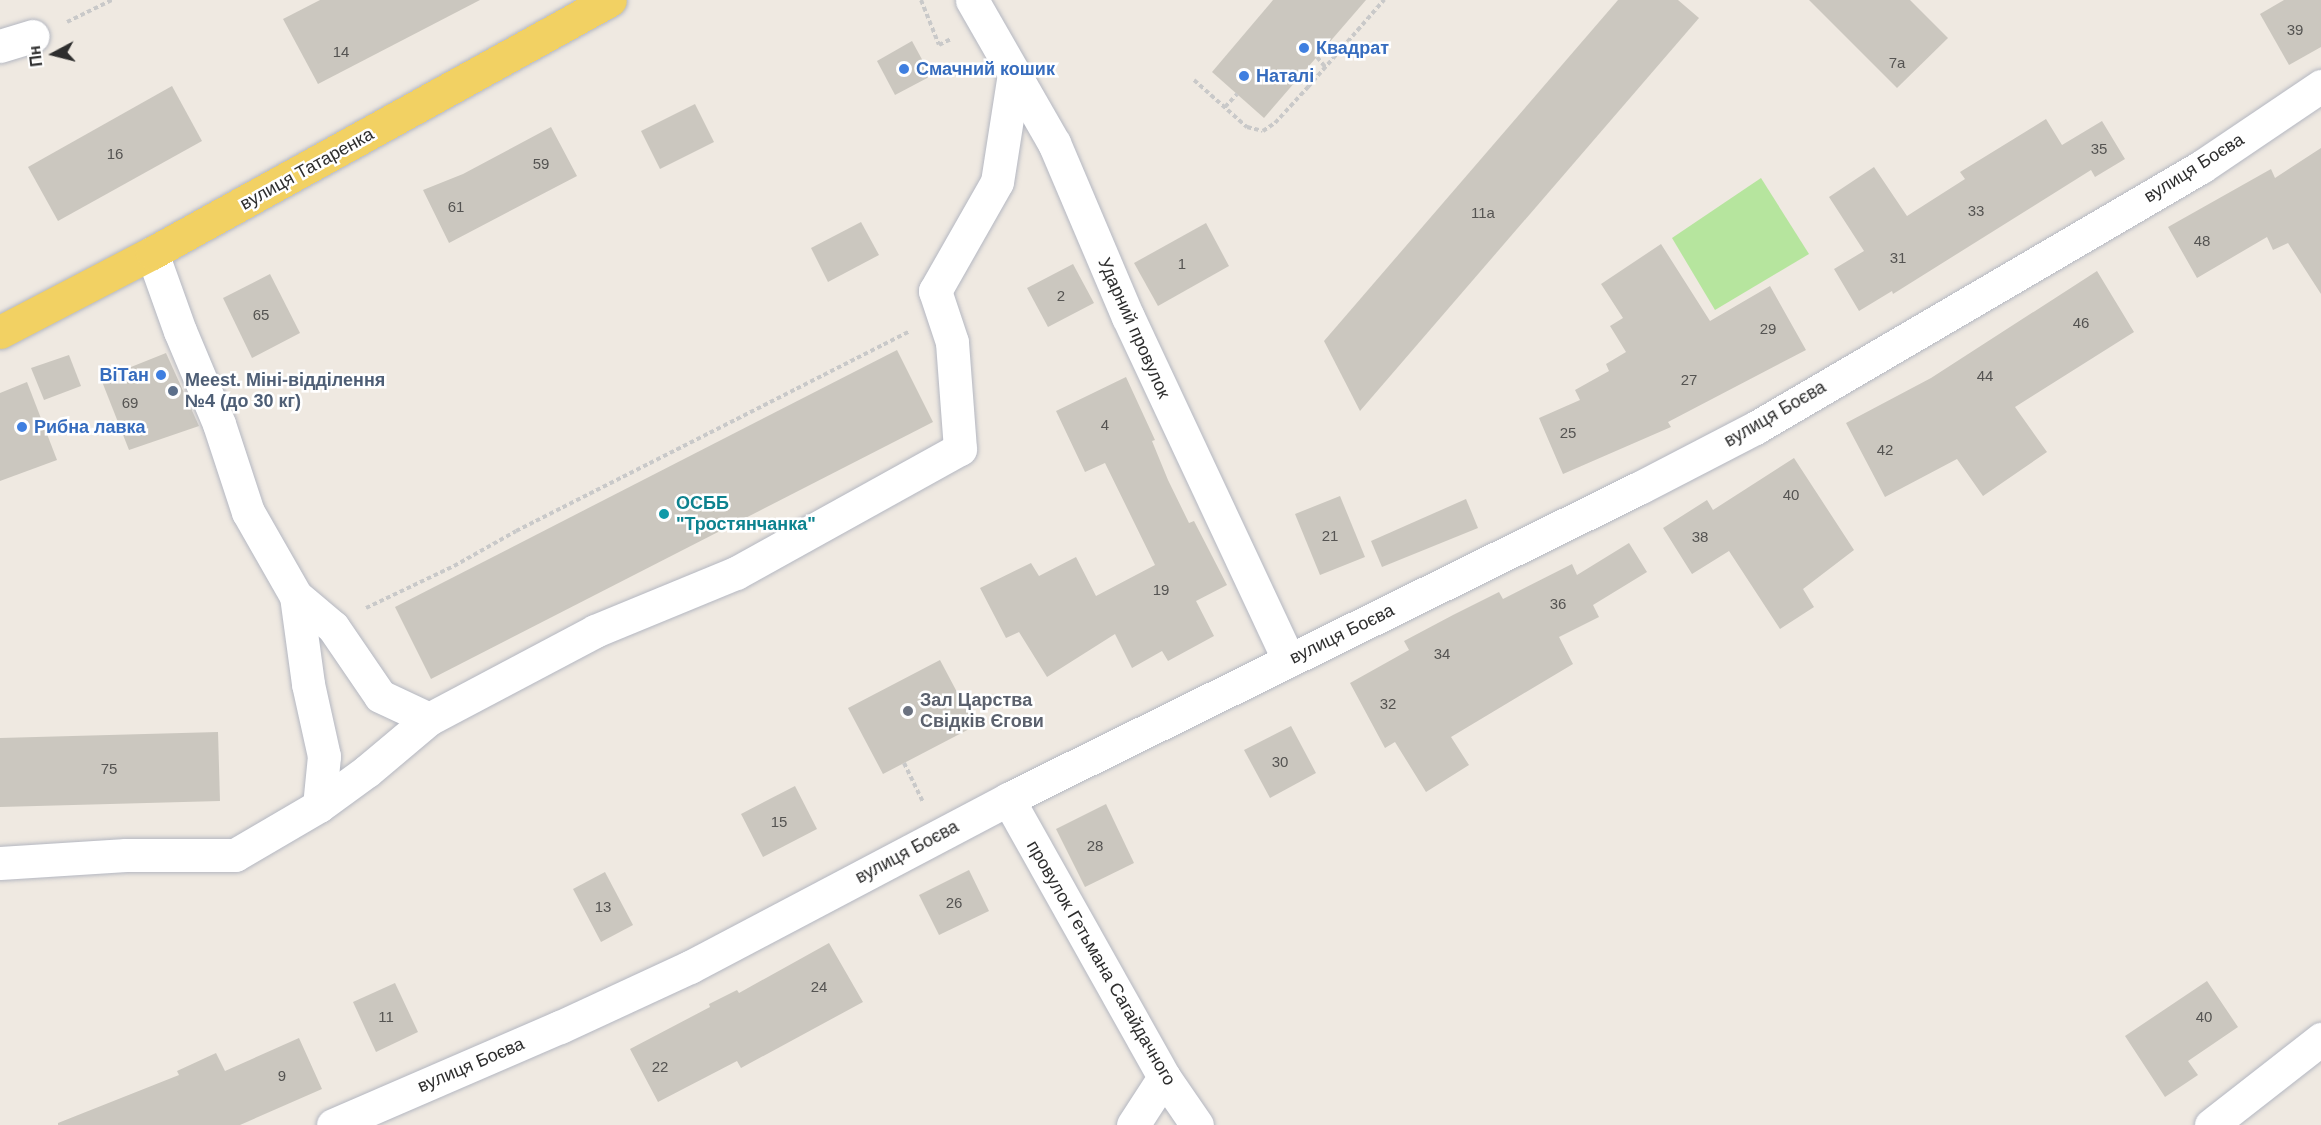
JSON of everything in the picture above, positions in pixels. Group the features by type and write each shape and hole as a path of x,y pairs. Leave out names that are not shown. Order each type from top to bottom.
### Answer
{"main road":[{"name":"вулиця Татаренка","path":"0,332 152,253 610,0"}],"street":[{"name":"Ударний провулок","path":"972,0 1054,143 1128,317 1289,660"},
{"path":"0,46 33,36"},
{"path":"0,863 126,855 235,855 319,806 367,771 429,719 595,631 736,573 960,449 952,342 935,291 997,182 1014,73"},
{"name":"вулиця Боєва","path":"333,1125 560,1027 690,966 1008,799 1641,487 1755,428 2200,167 2321,86"},
{"path":"152,253 180,331 219,423 248,512 296,596 333,627 380,696 429,719"},
{"path":"296,596 309,684 324,756 319,806"},
{"name":"провулок Гетьмана Сагайдачного","path":"1008,799 1164,1077 1197,1125"},
{"path":"2211,1125 2321,1039"},
{"path":"1133,1125 1164,1077"}],"path":[{"path":"33,36 112,0"},
{"path":"1194,80 1247,127 1263,131 1275,123 1384,0"},
{"path":"1317,57 1326,67"},
{"path":"1225,107 1238,94"},
{"path":"333,627 638,468 890,343 918,327 935,291"}],"green space":[{"path":"1761,178 1809,254 1715,310 1672,238"}],"building":[{"path":"320,0 480,0 318,84 283,19"},
{"path":"1273,0 1366,0 1264,118 1212,72"},
{"path":"1618,0 1678,0 1699,18 1360,411 1324,341"},
{"path":"1809,0 1910,0 1948,38 1897,88"},
{"path":"2284,0 2321,0 2321,47 2289,65 2260,14"},
{"name":"Смачний кошик","path":"912,41 931,76 895,95 877,61"},
{"path":"172,86 202,141 58,221 28,167"},
{"path":"695,104 714,142 660,169 641,131"},
{"path":"2046,119 2062,145 2102,121 2125,159 2095,177 2091,170 1893,294 1892,291 1859,311 1834,269 1864,251 1829,197 1874,167 1907,216 1965,179 1960,172"},
{"path":"551,127 577,176 449,243 423,190 463,174"},
{"path":"2321,148 2321,294 2288,243 2273,250 2267,237 2197,278 2168,227 2271,169 2275,178"},
{"path":"861,222 879,255 828,282 811,248"},
{"path":"1206,223 1229,266 1158,306 1134,263"},
{"path":"1661,244 1710,321 1770,286 1806,350 1668,422 1671,427 1563,474 1539,418 1580,400 1575,390 1609,371 1606,364 1626,352 1610,326 1623,318 1601,284"},
{"path":"1073,264 1094,303 1048,327 1027,288"},
{"path":"2097,271 2134,332 2015,407 2047,452 1983,496 1957,459 1885,497 1846,423 1931,378"},
{"path":"270,274 300,333 252,358 223,298"},
{"name":"ОСББ \"Тростянчанка\"","path":"897,350 933,422 431,679 395,607"},
{"path":"166,353 199,426 129,450 101,379"},
{"path":"69,355 81,386 44,400 31,368"},
{"path":"1126,377 1155,440 1152,441 1168,480 1189,523 1194,521 1227,585 1196,601 1214,636 1168,661 1162,651 1132,668 1115,634 1047,677 1019,632 1006,638 980,588 1031,563 1039,576 1076,557 1096,596 1155,565 1105,463 1085,472 1056,411"},
{"name":"Рибна лавка","path":"27,382 57,460 0,481 0,393"},
{"path":"1794,458 1854,550 1803,589 1814,607 1780,629 1729,551 1692,574 1663,528 1707,500 1713,510"},
{"path":"1340,496 1365,557 1320,575 1295,514"},
{"path":"1466,499 1478,528 1382,567 1371,541"},
{"path":"1629,543 1647,572 1593,605 1599,617 1559,637 1573,664 1451,737 1469,765 1426,792 1395,742 1385,748 1350,683 1409,650 1404,641 1453,615 1499,592 1503,599 1572,564 1577,575"},
{"name":"Зал Царства Свідків Єгови","path":"940,660 975,726 883,774 848,708"},
{"path":"1291,726 1316,773 1270,798 1244,750"},
{"path":"218,732 220,801 0,807 0,738"},
{"path":"795,786 817,829 763,857 741,814"},
{"path":"1106,804 1134,863 1085,887 1056,829"},
{"path":"969,870 989,911 939,935 919,895"},
{"path":"605,872 633,925 601,942 573,889"},
{"path":"829,943 863,1002 741,1068 737,1061 658,1102 630,1049 710,1007 709,1004 737,990 739,993"},
{"path":"2207,981 2238,1027 2188,1061 2198,1075 2165,1097 2125,1036"},
{"path":"395,983 418,1032 376,1052 353,1002"},
{"path":"299,1038 322,1089 240,1125 58,1125 58,1123 179,1075 177,1071 216,1053 225,1071"}],"place":[{"name":"Квадрат","path":"1304,48"},
{"name":"Смачний кошик","path":"904,69"},
{"name":"Наталі","path":"1244,76"},
{"name":"ВіТан","path":"161,375"},
{"name":"Meest. Міні-відділення №4 (до 30 кг)","path":"173,391"},
{"name":"Рибна лавка","path":"22,427"},
{"name":"ОСББ \"Тростянчанка\"","path":"664,514"},
{"name":"Зал Царства Свідків Єгови","path":"908,711"}]}
